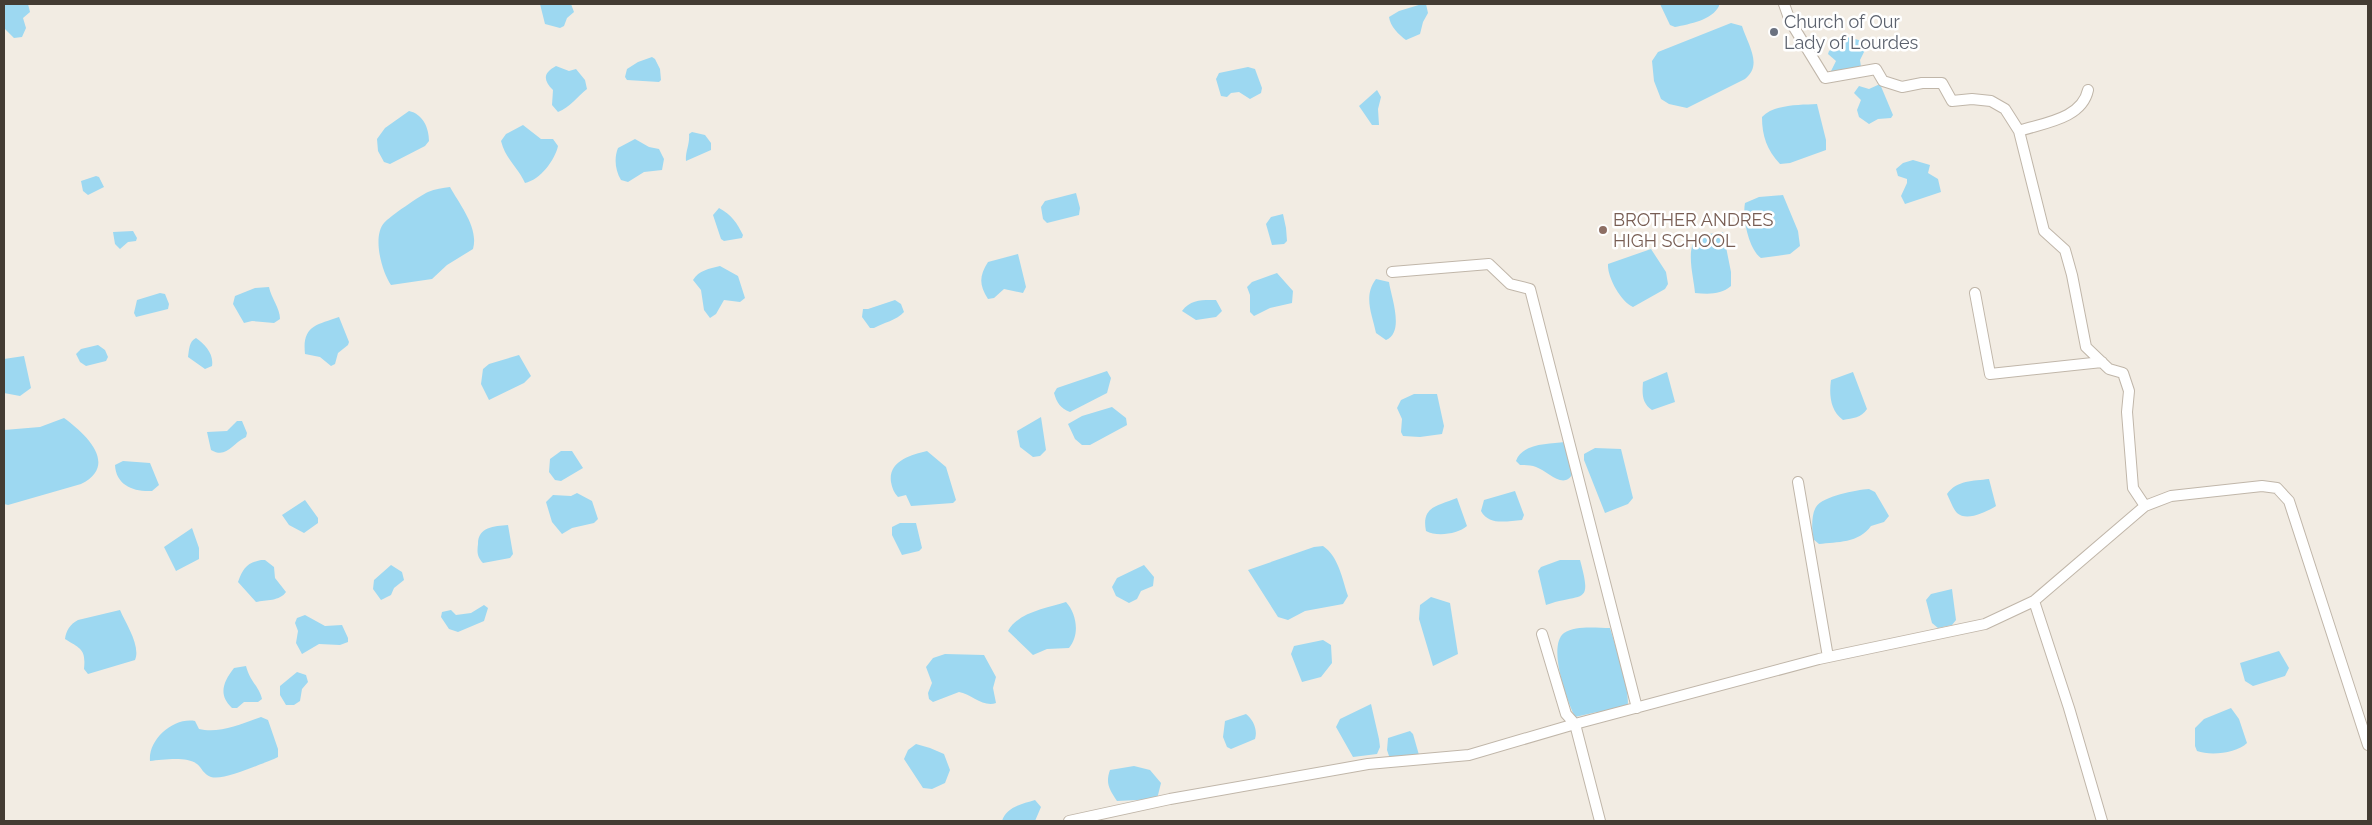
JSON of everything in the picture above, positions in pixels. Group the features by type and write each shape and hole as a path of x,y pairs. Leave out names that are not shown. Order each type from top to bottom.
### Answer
{"street":[{"path":"1784,4 1790,21 1825,78 1876,69 1883,81 1902,87 1922,83 1942,83 1952,101 1972,99 1991,101 2005,109 2019,131 2044,231 2065,250 2072,275 2086,348 2109,369 2123,373 2129,391 2128,412 2133,488 2146,506"},
{"path":"2019,131 2075,112 2086,99 2088,90"},
{"path":"1392,272 1489,264 1510,284 1530,289 1637,708"},
{"path":"1975,293 1990,374 2102,362"},
{"path":"1798,482 1828,658"},
{"path":"1069,821 1170,799 1368,764 1469,755 1575,724 1828,658 1986,624 2034,601 2146,506 2171,496 2262,486 2277,488 2289,501 2368,745"},
{"path":"2034,601 2069,708 2102,821"},
{"path":"1542,634 1566,714 1575,724 1600,821"}],"water":[{"path":"4,4 28,4 30,12 23,18 26,28 22,37 14,38 4,28"},
{"path":"540,4 571,4 574,12 567,18 564,26 560,28 545,24"},
{"path":"1426,4 1428,13 1420,34 1406,40 1395,30 1389,17 1399,11"},
{"path":"1660,4 1719,4 1719,6 1716,11 1706,18 1675,27 1670,25"},
{"path":"1731,23 1742,26 1753,54 1753,67 1745,79 1687,108 1669,104 1661,99 1654,81 1652,61 1658,52"},
{"path":"1848,37 1862,41 1865,50 1860,60 1861,67 1835,78 1831,71 1836,61 1828,54 1829,51"},
{"path":"652,57 660,69 661,80 659,82 627,80 625,77 627,69 638,62"},
{"path":"556,66 569,71 576,69 585,80 587,89 570,105 558,112 552,105 553,90 546,80 549,71"},
{"path":"1248,67 1255,69 1262,88 1261,93 1250,99 1239,92 1231,93 1227,97 1221,96 1216,79 1219,73"},
{"path":"1880,84 1893,115 1891,118 1878,119 1869,124 1859,117 1857,110 1861,100 1854,93 1859,86 1869,89"},
{"path":"1377,90 1381,97 1378,109 1379,125 1372,125 1359,106"},
{"path":"1817,104 1826,140 1826,150 1790,163 1780,164 1766,142 1762,117 1780,107"},
{"path":"409,111 418,115 424,122 428,131 429,141 425,146 390,164 384,162 378,151 377,139 385,128"},
{"path":"523,125 541,139 553,139 558,146 554,157 546,169 536,178 525,183 503,148 501,141 506,134"},
{"path":"692,132 705,135 711,143 711,150 686,161 689,134"},
{"path":"635,139 649,147 659,149 664,159 662,170 644,172 628,182 621,180 619,176 616,168 616,156 618,148"},
{"path":"1913,160 1930,165 1928,173 1938,179 1941,192 1905,204 1901,196 1907,179 1898,176 1896,169 1903,163"},
{"path":"96,176 99,177 104,187 88,195 83,191 81,181"},
{"path":"450,187 471,225 474,241 473,249 447,265 432,279 391,285 384,272 380,254 380,229 398,211 424,194 433,190"},
{"path":"1076,193 1080,208 1079,215 1047,223 1043,219 1041,207 1045,201"},
{"path":"1783,195 1798,231 1800,246 1790,254 1761,258 1753,248 1747,233 1745,203 1759,197"},
{"path":"719,208 734,220 743,235 742,238 724,241 721,239 713,215"},
{"path":"1283,214 1287,241 1284,244 1272,245 1266,224 1271,217"},
{"path":"133,231 137,238 136,241 128,242 120,249 115,244 113,232"},
{"path":"1723,232 1731,272 1731,286 1719,292 1709,294 1695,293 1691,254 1694,241 1704,235"},
{"path":"1651,249 1666,272 1668,284 1665,289 1633,307 1620,295 1610,276 1608,264"},
{"path":"1018,254 1026,287 1023,293 1004,289 994,298 988,299 981,280 988,262"},
{"path":"720,266 738,276 745,298 740,302 724,300 716,314 710,318 704,310 701,290 693,280 701,272"},
{"path":"1277,273 1293,291 1292,303 1270,308 1254,316 1250,312 1250,295 1247,287 1252,282"},
{"path":"1376,279 1389,282 1394,305 1395,330 1392,336 1386,340 1376,333 1369,299 1372,285"},
{"path":"269,287 279,311 280,319 274,323 252,321 244,323 233,304 235,296 255,288"},
{"path":"160,293 165,294 169,304 168,309 136,317 134,313 137,300"},
{"path":"895,300 901,304 904,312 894,319 870,328 862,317 863,309"},
{"path":"1216,300 1222,311 1216,317 1196,320 1182,311 1193,302"},
{"path":"339,317 349,342 338,353 335,364 331,366 320,357 305,354 308,332 317,325"},
{"path":"196,338 206,346 212,357 212,366 205,369 188,357 191,343"},
{"path":"98,345 105,350 108,357 106,361 86,366 80,362 76,354 81,349"},
{"path":"519,355 531,376 524,383 489,400 481,384 483,369 489,364"},
{"path":"24,356 31,388 20,396 4,393 4,359"},
{"path":"1107,371 1111,378 1107,393 1070,412 1061,407 1054,393 1057,388"},
{"path":"1667,372 1675,402 1652,410 1643,398 1643,382"},
{"path":"1853,372 1867,409 1859,416 1843,420 1835,412 1831,402 1831,380"},
{"path":"1414,394 1437,394 1444,426 1442,434 1420,437 1403,436 1401,432 1402,419 1397,408 1401,400"},
{"path":"1112,407 1126,418 1127,425 1090,445 1082,445 1075,439 1068,424 1082,416"},
{"path":"1041,417 1046,450 1040,456 1033,457 1020,447 1017,431"},
{"path":"64,418 81,432 95,450 98,459 97,468 92,476 81,484 8,505 4,504 4,430 40,427"},
{"path":"237,421 242,421 247,433 246,437 225,452 221,453 211,450 207,432 227,431"},
{"path":"1565,442 1573,473 1565,480 1556,478 1534,466 1520,465 1516,461 1524,451 1537,445"},
{"path":"1595,448 1621,449 1633,498 1628,504 1605,513 1584,460 1584,454"},
{"path":"561,451 572,451 583,468 561,481 555,480 549,472 550,459"},
{"path":"927,451 946,467 956,500 953,503 911,506 906,495 898,497 893,490 891,475 897,464 908,457"},
{"path":"123,461 150,463 159,485 152,491 138,490 127,486 116,472 115,465"},
{"path":"1989,479 1996,506 1972,516 1957,513 1947,494 1951,489 1966,482"},
{"path":"1869,489 1875,492 1889,516 1884,522 1871,526 1860,536 1847,541 1819,544 1813,539 1813,514 1820,503 1840,494"},
{"path":"1515,491 1524,515 1522,520 1499,522 1484,516 1481,511 1484,500"},
{"path":"577,493 592,501 598,519 594,523 572,528 562,534 552,522 546,502 553,495 571,496"},
{"path":"1457,498 1467,526 1447,534 1436,534 1426,531 1426,516 1432,508"},
{"path":"305,500 318,518 318,523 304,533 289,525 282,515"},
{"path":"900,523 916,523 922,548 919,551 902,555 892,535 892,527"},
{"path":"508,525 513,554 510,558 483,563 478,552 481,534 492,527"},
{"path":"192,528 199,548 199,559 176,571 164,547"},
{"path":"1323,546 1333,556 1342,576 1348,596 1343,604 1305,611 1288,620 1278,617 1248,570 1314,547"},
{"path":"265,560 274,567 275,578 286,592 277,599 256,602 238,582 246,567"},
{"path":"1560,560 1580,560 1584,575 1584,591 1576,597 1546,605 1538,571 1541,567"},
{"path":"391,565 402,572 404,580 394,588 391,595 381,600 373,589 374,580"},
{"path":"1144,565 1154,577 1153,586 1141,591 1137,599 1129,603 1116,596 1112,587 1117,578"},
{"path":"1952,589 1956,620 1952,625 1938,628 1932,623 1926,600 1931,594"},
{"path":"1431,597 1450,603 1458,654 1433,666 1419,619 1420,605"},
{"path":"1066,602 1073,612 1076,625 1075,637 1069,648 1047,649 1033,655 1008,631 1019,619 1026,615"},
{"path":"484,605 488,608 484,621 458,632 449,629 441,617 442,612 451,610 456,615 471,613"},
{"path":"120,610 136,648 135,660 88,674 84,669 83,653 65,639 67,631 78,620"},
{"path":"305,615 325,626 342,625 348,642 340,645 319,644 302,654 296,643 298,631 295,623 297,618"},
{"path":"1610,628 1625,681 1627,709 1597,712 1575,717 1560,674 1557,649 1559,640 1569,630"},
{"path":"1323,640 1331,645 1332,663 1321,677 1302,682 1291,654 1294,646"},
{"path":"2279,651 2289,668 2285,676 2253,686 2245,681 2240,663"},
{"path":"945,654 984,655 996,677 993,688 996,703 987,704 959,692 933,702 929,699 928,693 932,683 926,667 933,658"},
{"path":"246,666 262,699 258,702 244,702 237,708 232,708 225,698 225,683 234,668"},
{"path":"297,672 306,675 308,682 302,689 300,701 294,705 286,705 280,695 280,686"},
{"path":"1371,704 1380,747 1377,754 1353,757 1336,727 1340,719"},
{"path":"2231,708 2239,719 2247,743 2237,749 2224,753 2203,753 2197,751 2195,746 2195,728 2204,719"},
{"path":"1246,714 1254,725 1255,739 1231,749 1227,747 1223,737 1225,721"},
{"path":"261,717 268,720 278,749 278,757 274,759 217,778 208,776 197,764 187,760 150,761 150,753 158,738 164,731 179,722 195,721 199,729 214,730 230,728"},
{"path":"1410,731 1413,734 1419,755 1390,759 1387,750 1388,738"},
{"path":"916,744 944,754 950,770 945,783 932,789 923,788 904,759 908,750"},
{"path":"1134,766 1150,770 1161,783 1157,799 1117,801 1108,783 1110,770"},
{"path":"1035,800 1041,807 1035,821 1002,821 1011,809"}],"place":[{"name":"Church of Our Lady of Lourdes","path":"1774,32"},
{"name":"BROTHER ANDRES HIGH SCHOOL","path":"1603,230"}]}
